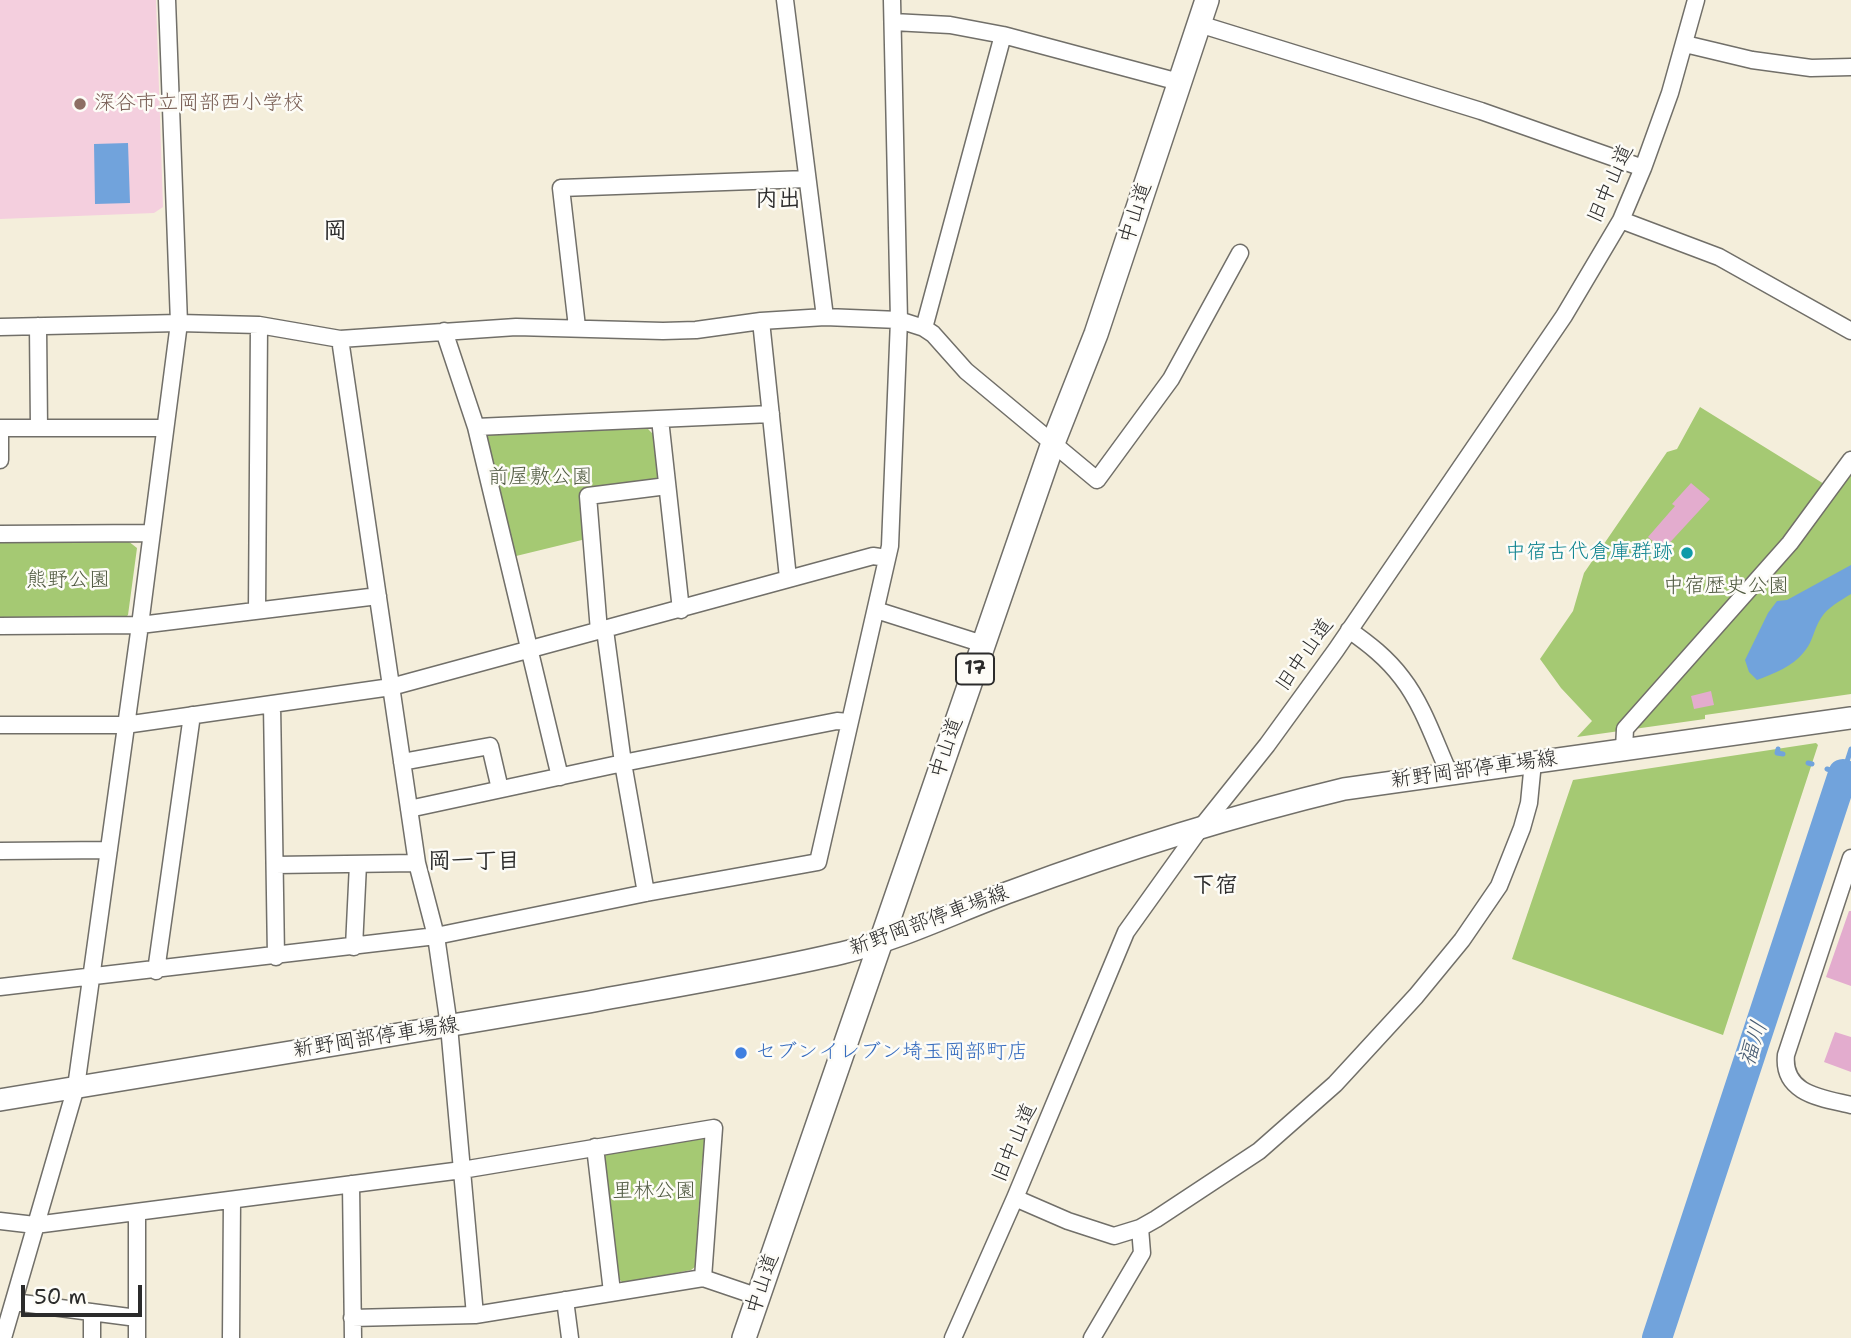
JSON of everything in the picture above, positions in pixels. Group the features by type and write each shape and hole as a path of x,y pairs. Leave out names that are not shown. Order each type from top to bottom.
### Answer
{"highway":[{"name":"中山道","path":"744,1338 1053,443 1096,334 1207,0"}],"main road":[{"name":"新野岡部停車場線","path":"0,1100 449,1027 843,953 883,941 1074,869 1279,804 1343,789 1851,718"}],"street":[{"path":"3,1338 76,1087 93,978 178,323 167,0"},
{"path":"785,0 825,317"},
{"path":"0,988 436,936 646,893 818,862 890,546 899,320 892,0"},
{"name":"旧中山道","path":"953,1338 1015,1198 1126,932 1199,830 1267,746 1564,316 1621,220 1643,168 1685,44 1696,0"},
{"path":"893,22 950,25 1003,35 1179,82"},
{"path":"1199,24 1481,111 1643,168"},
{"path":"924,328 1003,35"},
{"path":"1685,44 1752,60 1799,67 1851,68"},
{"path":"577,327 561,188 807,179"},
{"path":"1621,220 1719,257 1851,331"},
{"path":"0,327 178,323 259,325 340,339 516,327 696,330 761,321 825,317 899,320 924,328 933,334 967,371 1097,480 1171,379 1240,253"},
{"path":"761,321 788,578"},
{"path":"257,610 259,325"},
{"path":"38,326 39,428"},
{"path":"444,331 476,427 559,776"},
{"path":"340,339 417,863 436,936 449,1027 475,1315"},
{"path":"476,427 771,414"},
{"path":"660,419 681,610"},
{"path":"0,460 0,428 165,428"},
{"path":"1625,749 1625,729 1790,543 1851,460"},
{"path":"646,893 602,631 588,496 667,486"},
{"path":"0,534 152,533"},
{"path":"0,725 125,725 391,687 681,610 788,578 873,556 887,558"},
{"path":"0,626 140,625 378,596"},
{"path":"876,610 983,644"},
{"path":"1349,630 1379,651 1403,679 1449,773"},
{"path":"272,704 276,957"},
{"path":"156,971 192,715"},
{"path":"409,809 624,763 837,721 849,722"},
{"path":"402,762 490,746 500,789"},
{"path":"1015,1198 1068,1221 1114,1236 1140,1228 1209,1186 1259,1151 1335,1084 1416,996 1462,940 1499,886 1529,803 1533,762"},
{"path":"0,851 109,850"},
{"path":"1851,858 1786,1055 1785,1066 1789,1078 1801,1089 1851,1105"},
{"path":"275,865 417,863"},
{"path":"354,947 358,864"},
{"path":"0,1221 35,1225 351,1185 462,1170 714,1128 703,1278"},
{"path":"595,1147 612,1292"},
{"path":"351,1185 353,1338"},
{"path":"231,1338 232,1200"},
{"path":"136,1212 136,1338"},
{"path":"1092,1338 1142,1253 1140,1228"},
{"path":"352,1318 475,1315 703,1278 759,1297"},
{"path":"565,1300 570,1338"},
{"path":"14,1302 137,1318"},
{"path":"92,1312 92,1338"}],"shaded area":[{"name":"深谷市立岡部西小学校","path":"0,0 156,0 163,207 154,213 0,219"}],"green space":[{"name":"中宿歴史公園","path":"1700,407 1837,492 1851,473 1851,694 1577,737 1592,721 1561,688 1540,659 1573,611 1584,573 1667,452 1677,449"},
{"name":"前屋敷公園","path":"648,429 655,436 659,483 582,493 586,539 512,557 484,438 487,433"},
{"name":"熊野公園","path":"128,541 137,548 128,615 124,619 0,620 0,543"},
{"path":"1816,743 1818,745 1723,1035 1512,959 1573,780"},
{"name":"里林公園","path":"706,1135 695,1267 623,1283 616,1276 604,1153"}],"water":[{"path":"128,143 130,203 95,204 94,144"},
{"path":"1851,565 1851,594 1824,614 1804,652 1789,666 1757,680 1749,672 1745,660 1768,613 1777,601 1787,600"}],"building":[{"path":"1691,483 1710,499 1663,550 1648,537"},
{"path":"1711,691 1714,705 1694,709 1691,696"},
{"path":"1851,911 1851,986 1826,977"},
{"path":"1835,1032 1851,1037 1851,1072 1824,1062"}],"waterway":[{"path":"1778,749 1777,753 1783,754"},
{"name":"福川","path":"1827,769 1843,774 1851,749"},
{"path":"1808,763 1812,764"},
{"name":"福川","path":"1657,1338 1843,774"}],"place":[{"name":"深谷市立岡部西小学校","path":"80,104"},
{"name":"中宿古代倉庫群跡","path":"1687,553"},
{"name":"セブンイレブン埼玉岡部町店","path":"741,1053"}],"district":[{"name":"内出","path":"778,200"},
{"name":"岡","path":"335,232"},
{"name":"岡一丁目","path":"474,862"},
{"name":"下宿","path":"1215,886"}]}
